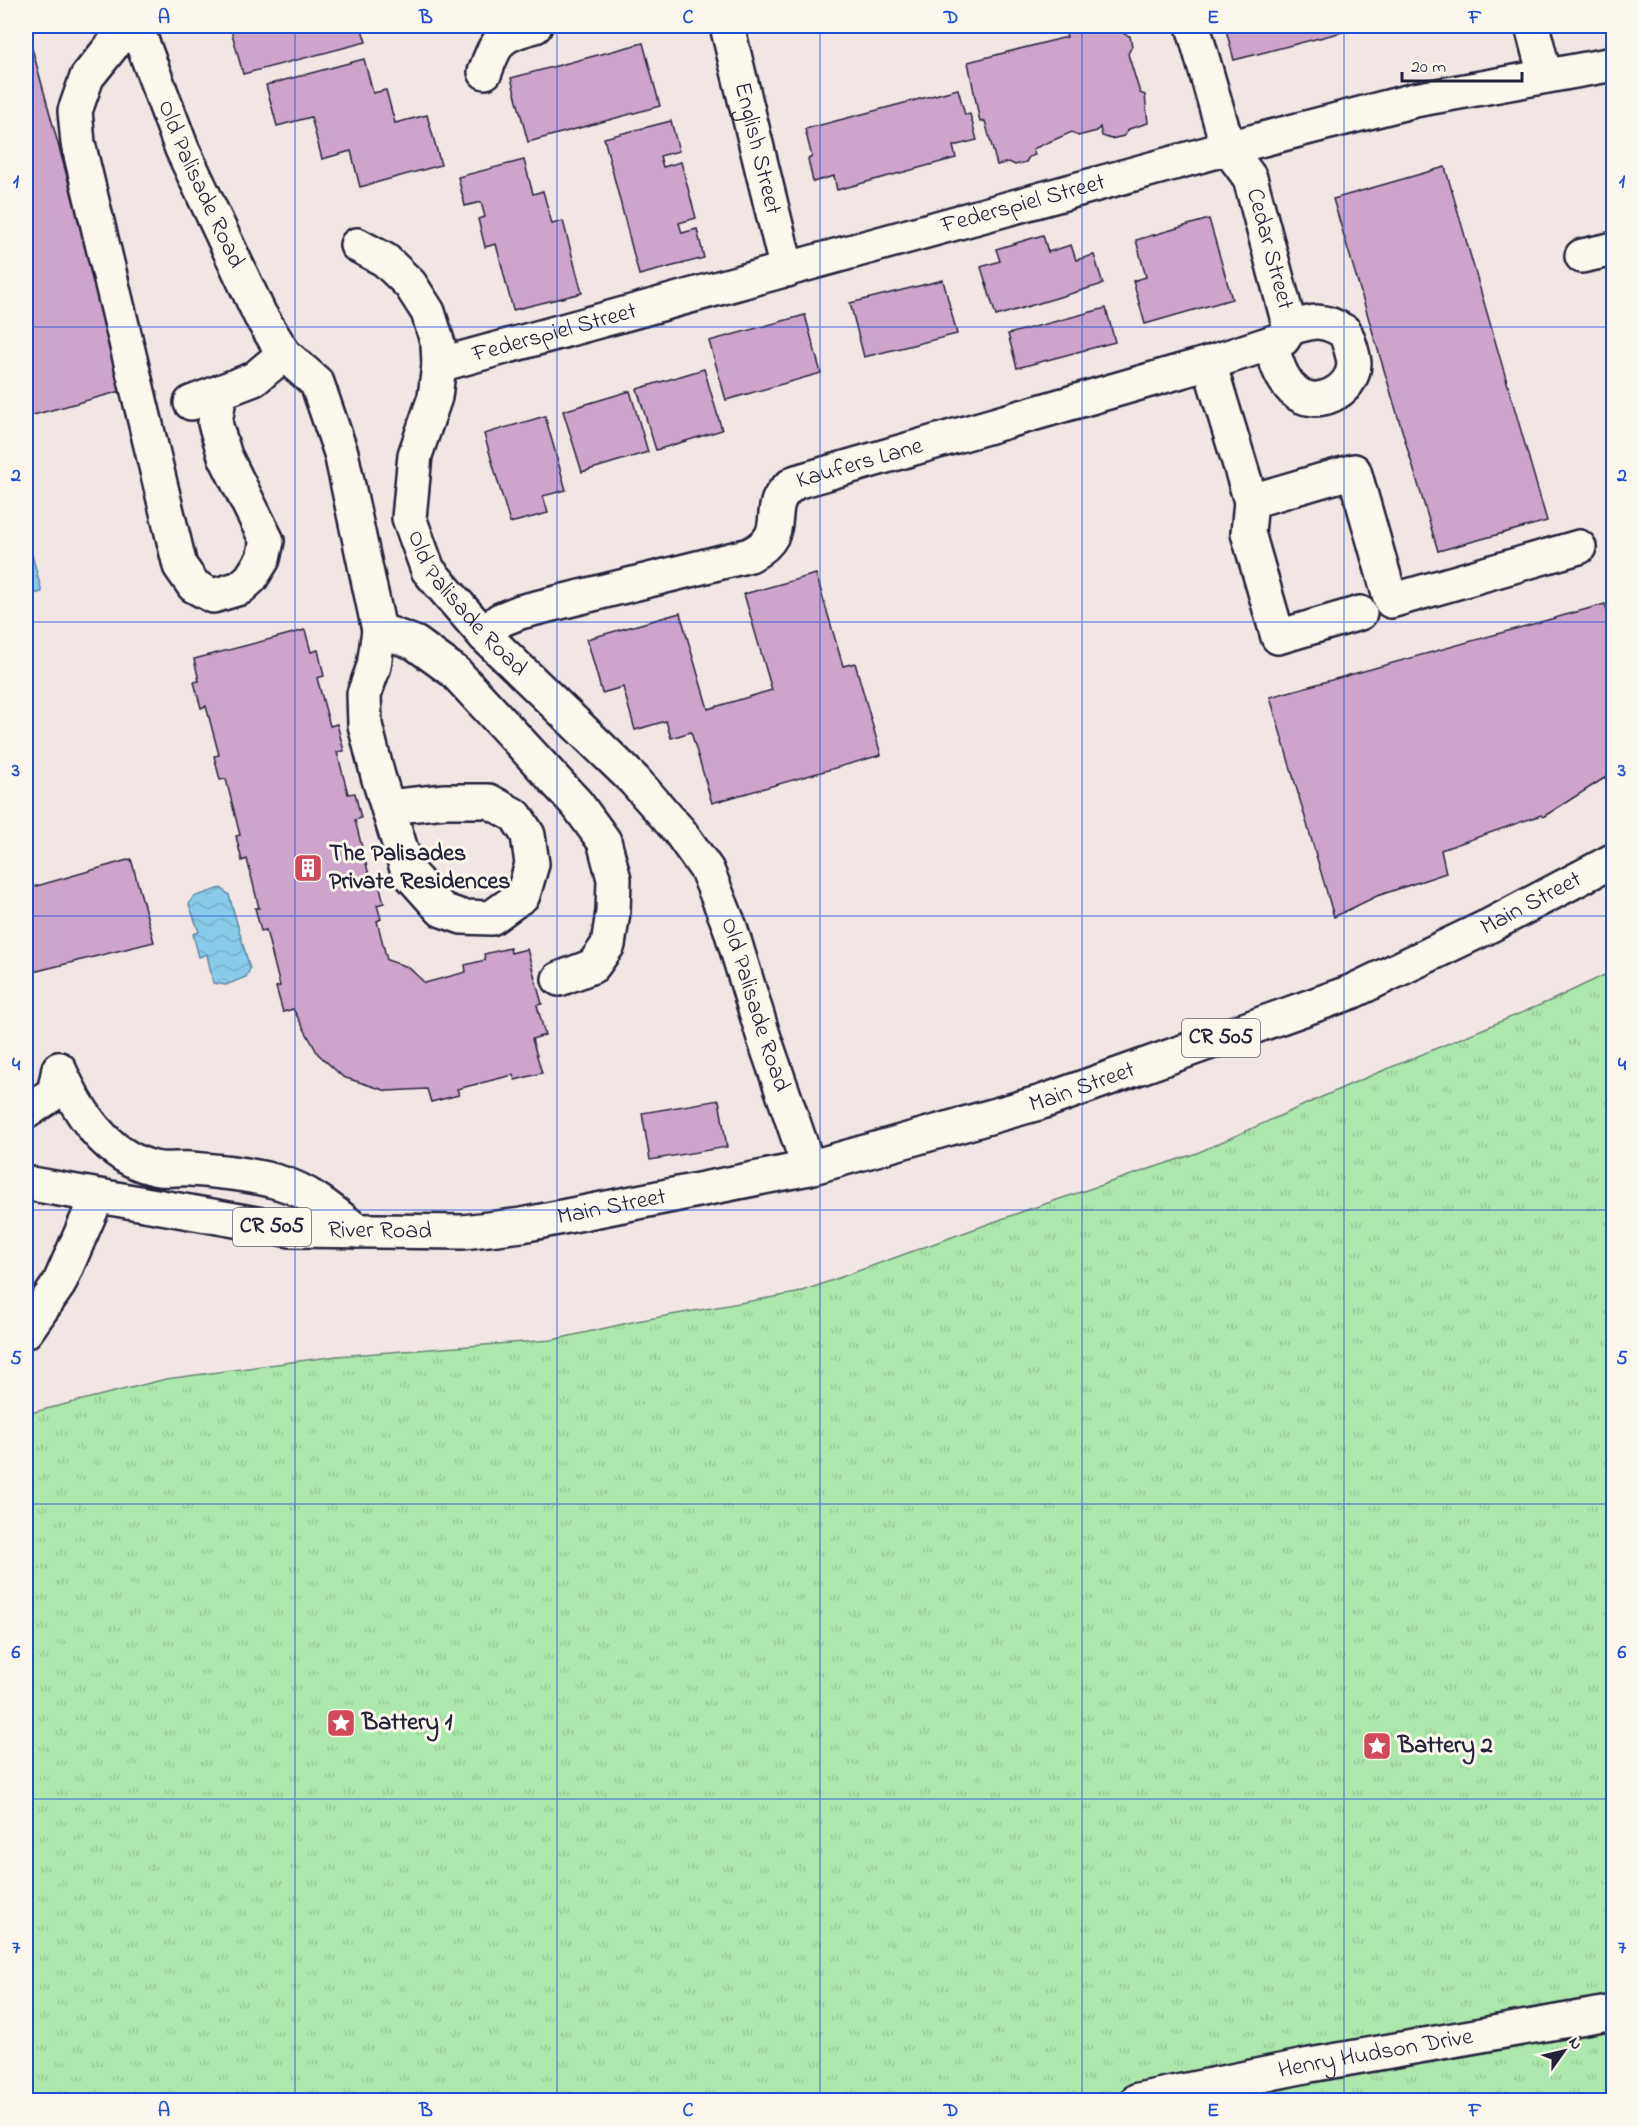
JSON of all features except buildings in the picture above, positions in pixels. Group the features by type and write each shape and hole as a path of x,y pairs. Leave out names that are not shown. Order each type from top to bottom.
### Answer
{"street":[{"path":"128,26 87,77 75,111 78,143 180,566 195,586 213,597 240,588 251,579 263,559 267,541 241,491 206,398 254,379 284,354"},
{"name":"Old Palisade Road","path":"136,26 182,149 260,315 284,354 317,383 341,453 357,526 409,518 428,570 485,636 634,780 680,832 707,870 730,927 764,1038 809,1168"},
{"path":"485,72 495,44 513,31 535,26"},
{"name":"English Street","path":"727,26 787,270"},
{"name":"Cedar Street","path":"1193,26 1228,148 1250,178 1281,337"},
{"path":"1532,26 1545,76"},
{"name":"Federspiel Street","path":"439,364 1228,148 1415,100 1614,63"},
{"name":"Federspiel Street","path":"357,245 385,260 410,284 428,312 438,344 439,364 435,397 415,455 409,518"},
{"path":"1582,256 1614,249"},
{"name":"Kaufers Lane","path":"485,636 500,620 520,612 750,555 770,542 777,524 775,507 779,497 796,482 1209,363 1281,337"},
{"path":"1209,363 1251,501 1248,533 1278,637 1360,613"},
{"path":"1251,501 1354,471 1391,601 1579,547"},
{"path":"357,526 379,630 374,666 364,694 365,725 388,807 408,872 442,910 462,917 491,918 523,895 532,864 528,835 516,816 489,801 445,801 388,807"},
{"path":"379,630 415,643 455,672 577,804 604,841 614,879 613,912 608,945 593,966 559,979"},
{"name":"Main Street","path":"522,1225 809,1168 1042,1102 1351,992 1487,927 1614,860"},
{"path":"26,1112 54,1093 60,1069 81,1114 94,1129 125,1156 154,1168 190,1168 279,1182 307,1193 357,1231"},
{"name":"River Road","path":"26,1183 291,1230 463,1232 522,1225"},
{"path":"26,1331 59,1284 97,1197"},
{"name":"Henry Hudson Drive","path":"1138,2100 1311,2065 1614,2012"}],"green space":[{"path":"1613,971 1613,2100 26,2100 26,1414 166,1379 337,1356 552,1340 637,1321 797,1293 1024,1211 1197,1153 1351,1084 1552,1000"}],"water":[{"path":"26,532 42,592 26,596"},
{"path":"221,888 229,895 250,969 246,977 226,985 213,983 207,954 199,957 193,934 199,932 189,904 193,897"}],"place":[{"name":"The Palisades Private Residences","path":"308,868"},
{"name":"Battery 1","path":"341,1723"},
{"name":"Battery 2","path":"1377,1746"}]}
